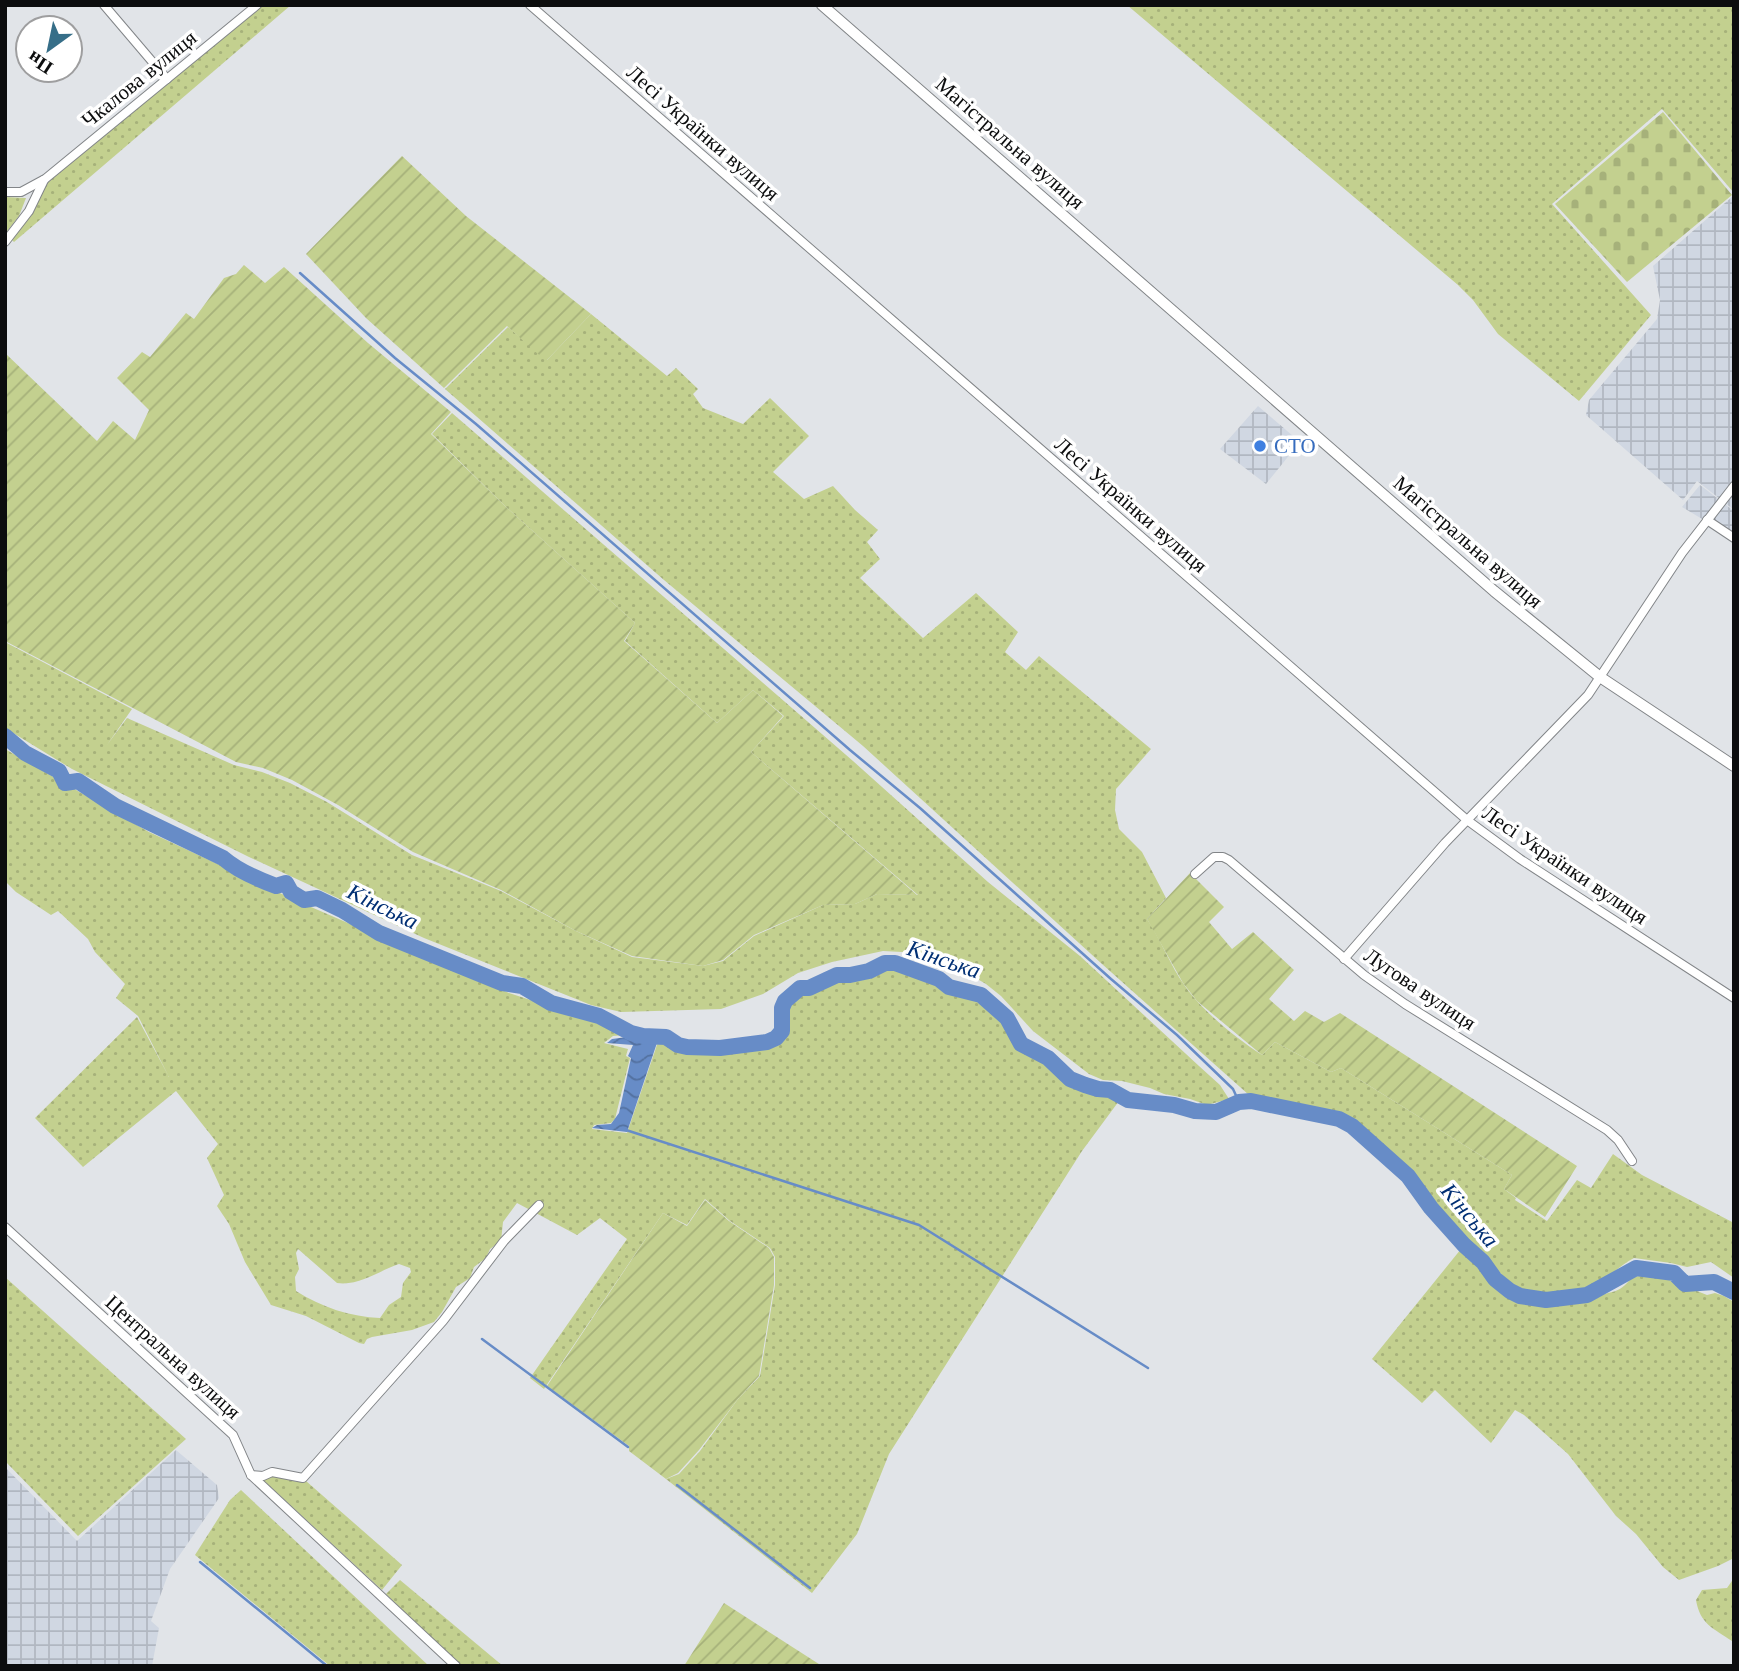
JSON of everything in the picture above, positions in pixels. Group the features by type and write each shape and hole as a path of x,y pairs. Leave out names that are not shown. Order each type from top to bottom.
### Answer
{"main road":[{"name":"Магістральна вулиця","path":"822,5 1494,591 1600,677 1734,766"}],"street":[{"path":"104,5 167,79"},
{"name":"Чкалова вулиця","path":"5,192 21,192 45,179 257,5"},
{"name":"Лесі Українки вулиця","path":"530,5 1467,820 1520,859 1734,998"},
{"name":"Чкалова вулиця","path":"5,242 29,211 45,179"},
{"path":"1344,958 1445,843 1583,700 1682,553 1734,486"},
{"path":"1707,520 1734,538"},
{"name":"Лугова вулиця","path":"1195,874 1214,857 1223,856 1344,958 1405,1004 1607,1130 1618,1140 1632,1161"},
{"path":"251,1475 263,1476 272,1472 303,1478 434,1331 504,1241 539,1205"},
{"name":"Центральна вулиця","path":"5,1227 233,1435 251,1475 456,1666"}],"shaded area":[{"path":"1733,196 1734,510 1697,481 1683,500 1586,415 1589,400 1657,319 1660,300 1653,266"},
{"name":"СТО","path":"1258,406 1300,442 1266,484 1220,449"},
{"path":"1700,485 1734,511 1734,538 1682,507"},
{"path":"176,1450 217,1485 219,1498 170,1569 151,1621 159,1628 152,1666 5,1666 5,1467 77,1541"}],"green space":[{"path":"263,5 291,5 14,242 12,240 47,183"},
{"path":"1127,5 1734,5 1734,193 1662,109 1552,204 1651,315 1579,401 1498,334 1473,300 1458,285"},
{"path":"1663,112 1732,195 1627,282 1555,204"},
{"path":"402,156 466,216 591,314 546,361 507,326 444,388 366,318 306,254"},
{"path":"5,197 26,198 19,216 5,234"},
{"path":"244,265 265,283 284,267 368,343 451,412 431,434 505,506 635,623 624,641 717,723 753,690 783,716 751,752 917,895 877,894 855,904 823,905 754,935 723,960 703,966 632,956 576,931 501,890 413,852 292,780 263,768 236,762 5,641 5,353 97,441 113,421 135,440 149,410 117,378 142,352 150,357 186,313 194,319 224,278 236,274"},
{"path":"591,314 667,376 676,368 698,389 693,394 703,408 743,424 770,398 809,436 773,472 804,499 833,486 878,530 867,542 880,559 860,578 923,638 976,593 1018,632 1005,652 1026,670 1039,656 1151,749 1116,789 1115,810 1119,829 1142,852 1166,898 1147,919 1185,986 1220,1024 1262,1055 1275,1042 1331,1072 1341,1068 1512,1175 1504,1189 1516,1198 1515,1200 1547,1221 1577,1180 1591,1188 1613,1154 1642,1175 1734,1223 1734,1278 1711,1262 1687,1267 1634,1258 1597,1284 1575,1294 1544,1295 1516,1289 1448,1220 1404,1164 1375,1137 1350,1120 1324,1111 1249,1095 863,746 664,580 445,389 508,327 547,360"},
{"path":"452,413 853,761 988,882 1080,956 1220,1085 1229,1099 1207,1105 1122,1081 1103,1080 1089,1074 1033,1031 1001,996 986,984 967,973 902,952 883,951 832,962 798,973 763,994 721,1009 621,1012 591,1005 424,938 249,857 72,769 5,728 5,642 132,709 107,745 127,718 234,765 290,783 327,802 412,855 501,891 632,957 703,966 723,961 754,936 823,905 855,904 877,894 918,895 751,752 784,716 753,690 717,723 625,641 635,623 505,506 432,434"},
{"path":"5,749 149,832 295,900 509,993 613,1027 625,1035 613,1036 604,1043 628,1049 626,1056 630,1058 615,1119 611,1123 594,1125 592,1129 627,1133 659,1039 664,1038 677,1048 701,1053 734,1051 766,1044 779,1039 787,1032 787,1004 799,994 841,979 894,966 949,991 967,993 988,1004 1003,1021 1014,1045 1047,1063 1065,1079 1119,1101 1082,1151 889,1454 857,1534 812,1593 666,1479 679,1474 700,1451 738,1399 760,1376 775,1285 775,1257 770,1248 730,1221 705,1199 687,1225 663,1213 544,1389 530,1378 627,1239 600,1218 577,1235 517,1203 503,1222 501,1241 474,1267 470,1278 456,1287 434,1322 412,1330 372,1337 364,1344 306,1316 271,1305 245,1262 229,1224 217,1206 224,1195 207,1158 218,1144 176,1091 83,1167 35,1118 137,1017 169,1077 138,1016 116,998 125,984 95,952 88,939 58,911 51,915 16,892 5,881","holes":["298,1249 337,1283 361,1280 399,1264 410,1268 411,1272 403,1283 401,1297 389,1305 380,1318 358,1316 326,1306 296,1291"]},
{"path":"1190,873 1224,907 1209,922 1232,949 1253,932 1294,970 1269,999 1294,1021 1305,1011 1324,1022 1340,1013 1577,1166 1545,1217 1504,1189 1512,1175 1341,1068 1331,1072 1275,1042 1262,1055 1197,1001 1183,983 1147,919"},
{"path":"705,1200 729,1221 769,1248 774,1257 774,1285 759,1376 699,1450 678,1473 666,1479 629,1451 629,1446 547,1386 663,1213 687,1226"},
{"path":"1461,1249 1507,1293 1542,1306 1595,1299 1618,1290 1632,1277 1645,1276 1665,1278 1679,1289 1692,1289 1707,1295 1715,1293 1734,1302 1734,1558 1679,1580 1663,1567 1636,1534 1616,1516 1568,1454 1524,1415 1515,1410 1491,1443 1435,1390 1422,1403 1372,1359"},
{"path":"5,1277 186,1439 78,1536 5,1461"},
{"path":"275,1475 297,1482 306,1481 402,1565 382,1590 263,1480"},
{"path":"241,1490 429,1666 330,1666 195,1555 230,1500"},
{"path":"1734,1578 1732,1641 1704,1620 1696,1600 1702,1590 1727,1588"},
{"path":"400,1580 503,1666 460,1666 386,1594"},
{"path":"724,1603 822,1666 684,1666"}],"water":[{"path":"627,1027 642,1034 660,1034 627,1132 592,1128 611,1124 619,1113 631,1058 628,1056 633,1045 607,1043 612,1039 627,1037 624,1033"}],"waterway":[{"path":"300,273 395,358 476,424 920,808 1177,1035 1233,1089 1239,1102"},
{"name":"Кінська","path":"5,736 25,753 59,771 65,783 78,781 115,806 223,858 248,874 276,886 286,883 291,892 304,900 317,898 379,933 502,983 522,986 551,1003 599,1016 631,1033 666,1037 687,1047 720,1048 767,1042 782,1031 782,1008 785,1001 800,988 809,988 837,975 850,975 869,971 885,963 895,963 939,979 949,987 981,995 1007,1018 1021,1044 1048,1058 1070,1079 1085,1085 1110,1090 1128,1100 1174,1105 1195,1111 1216,1112 1239,1102 1251,1101 1339,1119 1352,1126 1408,1176 1431,1208 1483,1262 1495,1279 1520,1296 1546,1300 1587,1295 1636,1268 1674,1273 1685,1284 1714,1282 1734,1292"},
{"path":"626,1130 919,1225 1148,1368"},
{"path":"482,1339 628,1447"},
{"path":"677,1485 810,1588"},
{"path":"200,1562 327,1666"}],"place":[{"name":"СТО","path":"1260,446"}]}
